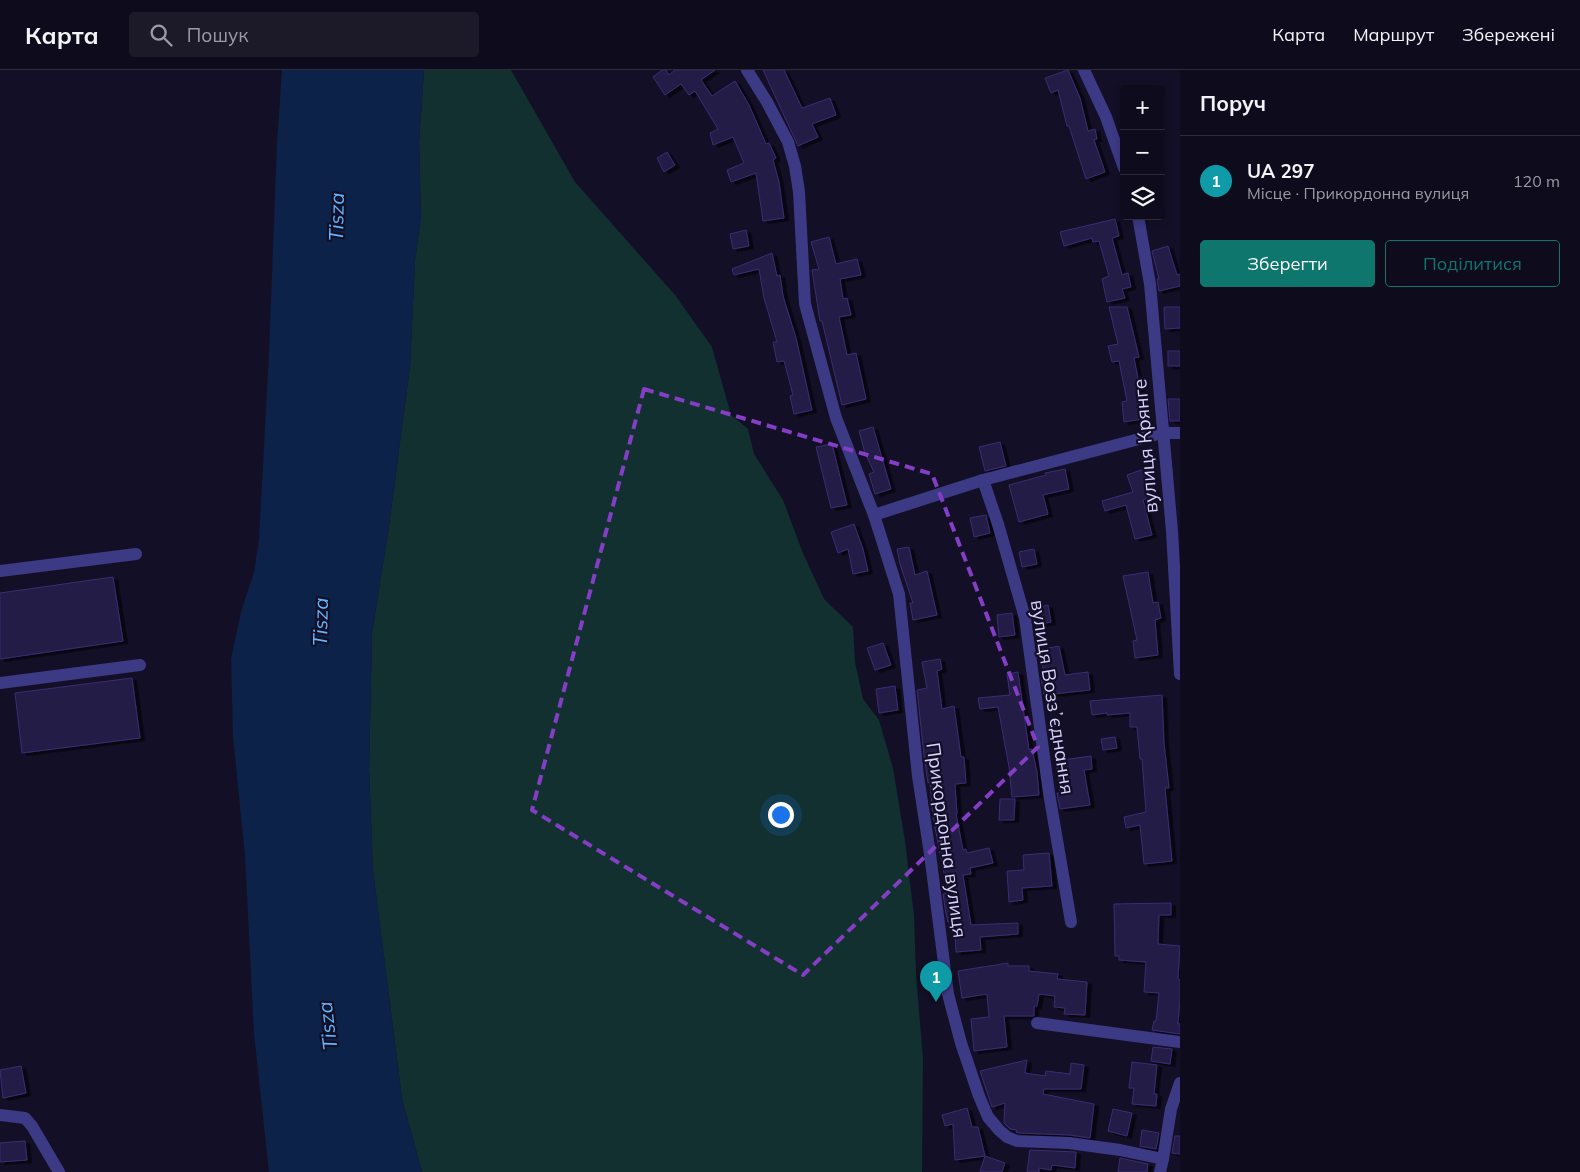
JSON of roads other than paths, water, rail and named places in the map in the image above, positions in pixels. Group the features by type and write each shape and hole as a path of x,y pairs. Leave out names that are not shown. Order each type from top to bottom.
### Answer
{"street":[{"name":"Прикордонна вулиця","path":"746,70 767,102 788,142 795,166 799,192 805,304 836,418 874,515 899,594 918,776 948,994 961,1043 979,1096 988,1117 998,1130 1017,1141 1069,1143 1120,1150 1163,1159"},
{"path":"1084,70 1106,117 1120,157"},
{"name":"вулиця Крянге","path":"1139,220 1150,284 1172,531 1180,674"},
{"path":"874,515 983,480 1162,433 1180,433"},
{"name":"вулиця Воззʼєднання","path":"983,480 998,524 1025,618 1049,793 1071,922"},
{"path":"0,572 136,554"},
{"path":"0,683 140,666"},
{"path":"1037,1022 1180,1042"},
{"path":"1160,1172 1171,1109 1180,1083"},
{"path":"0,1115 25,1118 32,1126 59,1172"}],"water":[{"name":"Tisza","path":"282,70 424,70 419,142 421,216 415,260 410,366 389,526 372,633 369,769 373,870 402,1099 422,1172 269,1172 254,1034 245,856 233,737 231,659 241,612 254,572 259,539"}],"place":[{"name":"UA 297","path":"936,1002"}]}
